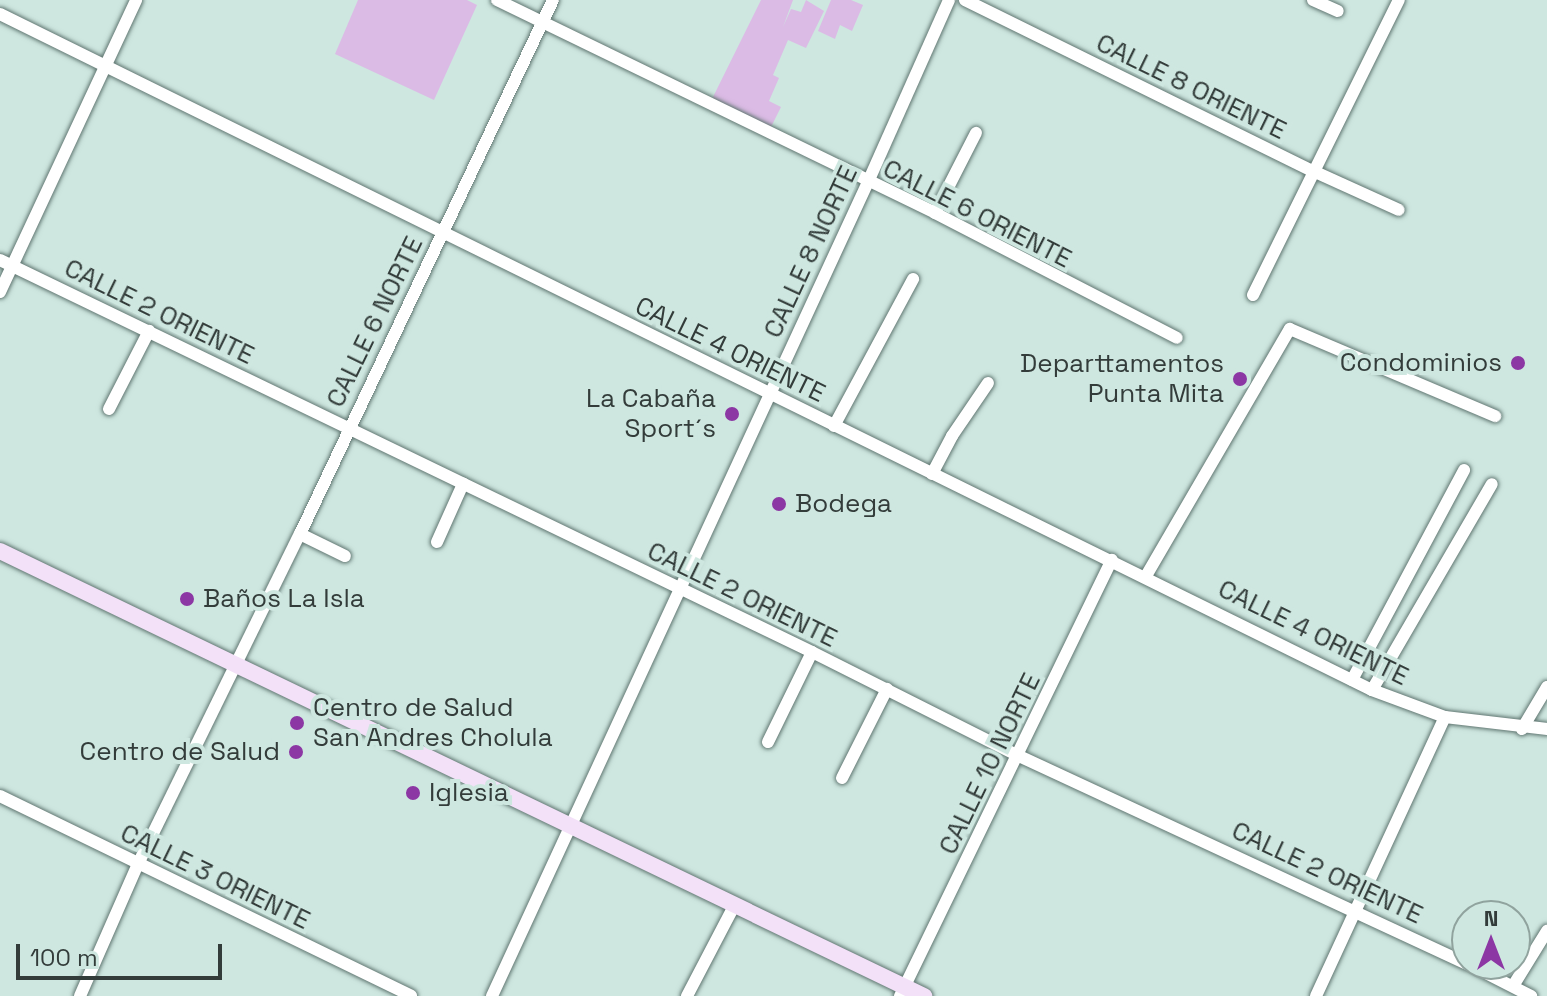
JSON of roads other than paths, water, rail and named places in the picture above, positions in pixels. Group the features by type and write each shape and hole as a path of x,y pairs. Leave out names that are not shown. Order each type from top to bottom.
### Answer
{"main road":[{"path":"0,551 235,662 903,991 924,996"}],"street":[{"path":"0,292 6,263 136,0"},
{"name":"CALLE 6 ORIENTE","path":"497,0 935,213 1177,338"},
{"name":"CALLE 6 NORTE","path":"80,996 138,864 300,534 553,0"},
{"name":"CALLE 8 NORTE","path":"492,996 949,0"},
{"name":"CALLE 8 ORIENTE","path":"965,0 1399,210"},
{"path":"1313,0 1338,11"},
{"path":"1253,295 1399,0"},
{"name":"CALLE 4 ORIENTE","path":"0,14 768,396 1146,576 1372,690 1445,717 1522,729 1547,729"},
{"path":"935,213 976,133"},
{"name":"CALLE 2 ORIENTE","path":"6,263 812,652 1019,756 1358,910 1451,956"},
{"path":"834,426 913,279"},
{"path":"1146,576 1290,329 1495,416"},
{"path":"109,409 149,331"},
{"path":"932,474 952,436 988,383"},
{"path":"1352,680 1464,470"},
{"path":"437,542 463,484"},
{"path":"1372,690 1492,484"},
{"path":"300,534 345,556"},
{"name":"CALLE 10 NORTE","path":"903,991 1112,560"},
{"path":"768,742 812,652"},
{"path":"1522,729 1547,687"},
{"path":"842,778 887,689"},
{"path":"1316,996 1445,717"},
{"name":"CALLE 3 ORIENTE","path":"0,796 411,996"},
{"path":"687,996 734,906"},
{"path":"1513,986 1547,931"},
{"name":"CALLE 2 ORIENTE","path":"1500,980 1531,996"}],"place":[{"name":"Condominios","path":"1518,363"},
{"name":"Departtamentos Punta Mita","path":"1240,379"},
{"name":"La Cabaña Sport´s","path":"732,414"},
{"name":"Bodega","path":"779,504"},
{"name":"Baños La Isla","path":"187,599"},
{"name":"Centro de Salud San Andres Cholula","path":"297,723"},
{"name":"Centro de Salud","path":"296,752"},
{"name":"Iglesia","path":"413,793"}]}
